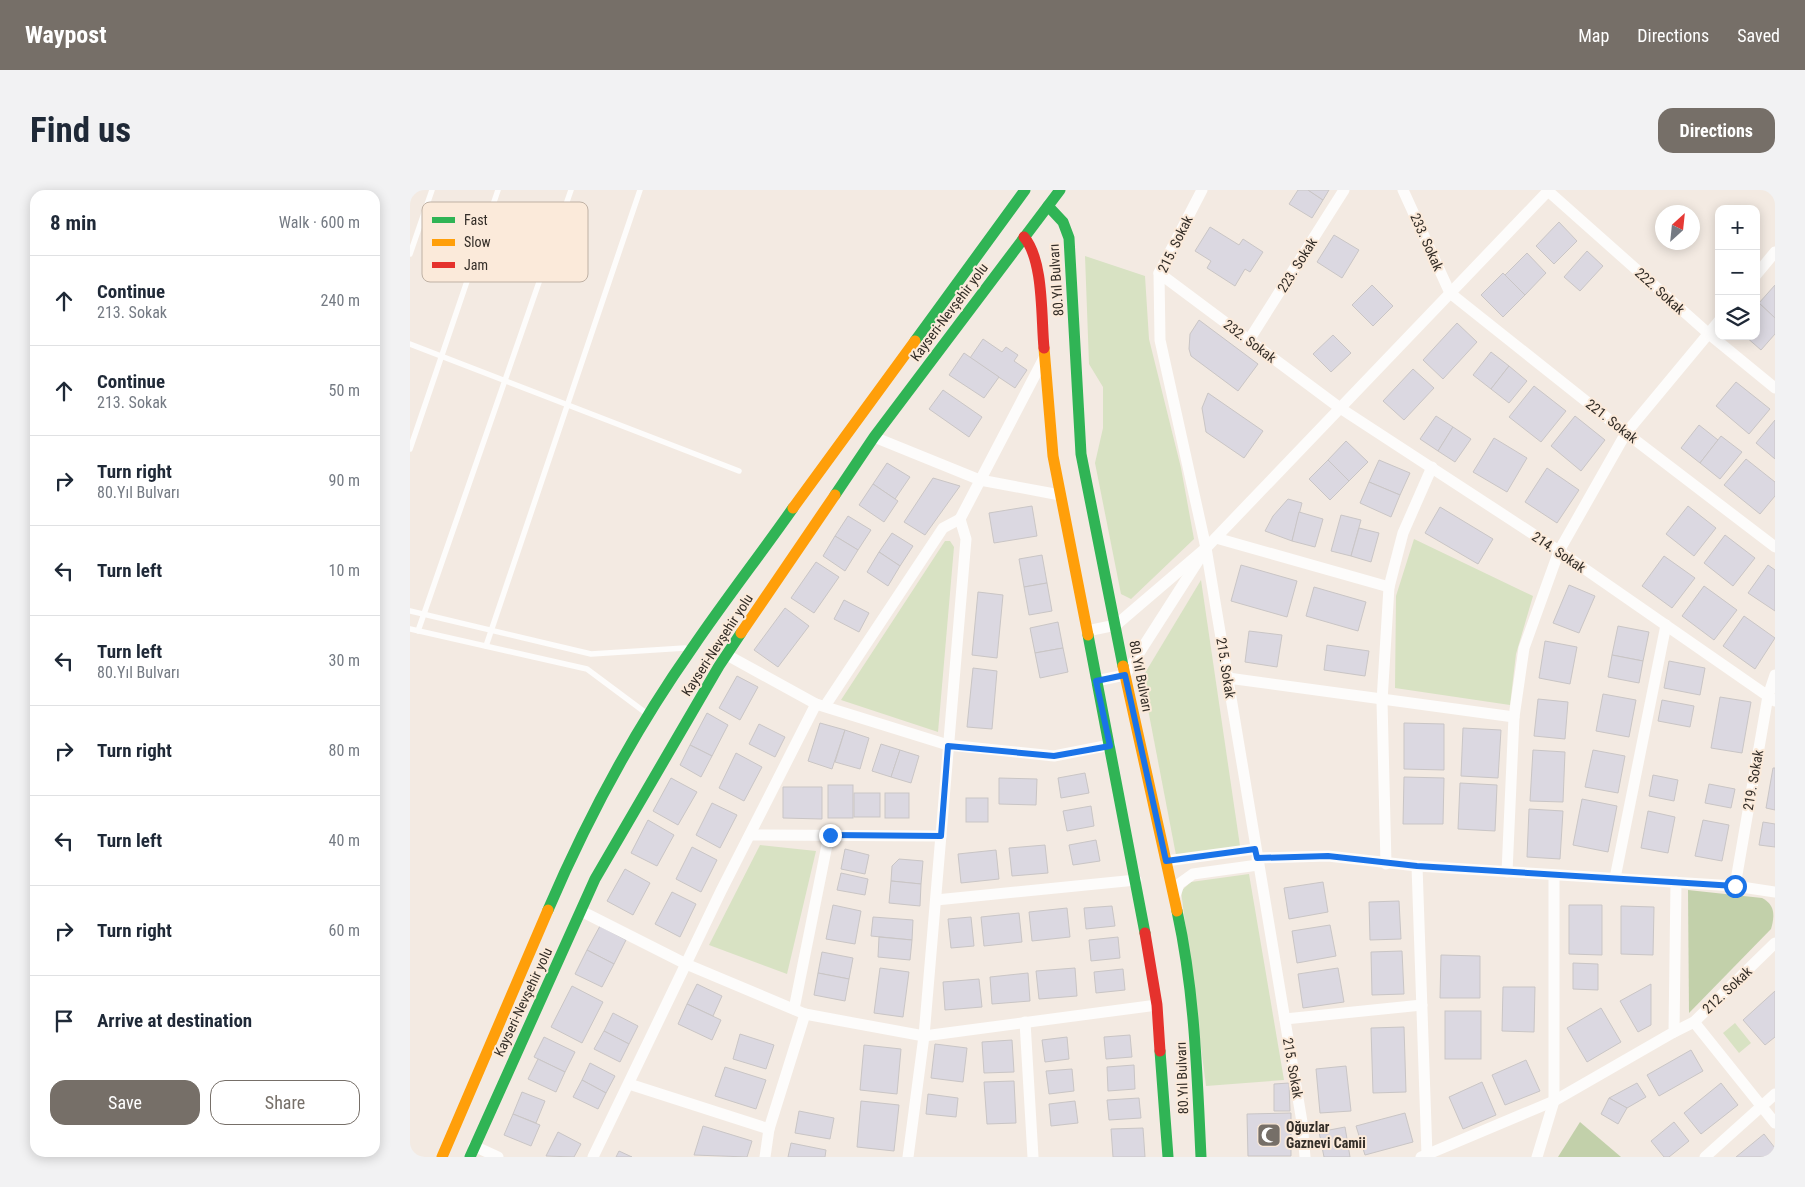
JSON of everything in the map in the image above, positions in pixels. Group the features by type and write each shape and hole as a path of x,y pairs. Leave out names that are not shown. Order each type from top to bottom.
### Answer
{"main road":[{"name":"Kayseri-Nevşehir yolu","path":"472,1152 595,879 727,655 1035,196 1060,190"},
{"name":"Kayseri-Nevşehir yolu","path":"442,1157 568,862 649,716 692,648 1013,229 1035,196"},
{"name":"80.Yıl Bulvarı","path":"1035,196 1063,222 1069,238 1081,454 1125,675 1187,957 1195,1024 1200,1157"},
{"name":"80.Yıl Bulvarı","path":"1013,229 1030,244 1036,261 1053,456 1136,880 1157,1004 1168,1157"}],"street":[{"name":"215. Sokak","path":"1202,190 1159,273 1160,340 1206,548 1302,1122 1305,1157"},
{"name":"223. Sokak","path":"1249,340 1344,190"},
{"name":"233. Sokak","path":"1403,190 1450,293"},
{"path":"1087,631 1116,625 1206,548 1548,190"},
{"name":"222. Sokak","path":"1548,190 1709,334 1775,388"},
{"path":"1760,270 1775,252"},
{"name":"232. Sokak","path":"1159,273 1340,408"},
{"name":"221. Sokak","path":"1450,293 1626,433 1775,547"},
{"path":"1507,872 1514,717 1524,648 1559,551 1626,433 1715,327"},
{"path":"593,1157 750,835 821,705 943,528 960,519 1044,358"},
{"name":"214. Sokak","path":"1340,408 1559,551 1771,698"},
{"path":"874,437 980,480 1060,495"},
{"path":"1386,864 1382,700 1389,587 1403,533 1432,467"},
{"path":"908,1157 924,1036 966,539 960,519"},
{"path":"1216,538 1389,587"},
{"path":"1096,681 1125,675 1206,548"},
{"path":"1616,878 1666,625"},
{"path":"727,655 821,705 948,746 1054,756 1110,746"},
{"name":"219. Sokak","path":"1735,886 1775,675"},
{"path":"1228,678 1514,717"},
{"path":"750,835 941,836"},
{"path":"765,1157 769,1130 800,1012 830,835"},
{"path":"1166,861 1328,856 1386,864 1735,886 1775,892"},
{"path":"1174,898 1179,884 1193,874 1257,857"},
{"path":"1417,866 1422,1005 1424,1156"},
{"path":"1537,1157 1554,1101 1554,874"},
{"path":"936,900 1136,880"},
{"path":"1674,1032 1676,882"},
{"path":"581,911 686,964 800,1012 924,1036 1157,1004"},
{"name":"212. Sokak","path":"1424,1156 1554,1101 1694,1022 1775,943"},
{"path":"1285,1019 1422,1005"},
{"path":"1025,1022 1033,1157"},
{"path":"1694,1022 1775,1123"},
{"path":"629,1084 769,1130"},
{"path":"1705,1157 1775,1094"},
{"path":"472,1152 498,1157"}],"lane":[{"path":"428,202 432,190"},
{"path":"494,202 498,190"},
{"path":"568,202 572,190"},
{"path":"486,646 640,190"},
{"path":"410,254 422,219"},
{"path":"410,449 467,282"},
{"path":"418,631 540,282"},
{"path":"410,344 739,471"},
{"path":"410,611 590,654 692,648"},
{"path":"410,629 587,668 649,716"}],"green space":[{"path":"1085,256 1145,276 1149,339 1181,468 1194,539 1131,599 1121,594 1095,463 1103,428 1103,387 1089,364"},
{"path":"1414,539 1533,596 1516,654 1510,705 1395,688 1396,596"},
{"path":"945,541 950,541 954,547 938,732 841,700"},
{"path":"1201,580 1240,846 1176,855 1142,678"},
{"path":"760,845 816,851 787,974 709,945"},
{"path":"1249,874 1284,1080 1206,1086 1181,891 1191,882"},
{"path":"1688,890 1762,898 1772,907 1773,911 1771,929 1689,1013"},
{"path":"1735,1023 1751,1043 1739,1053 1723,1033"},
{"path":"1580,1122 1621,1157 1558,1157"}],"building":[{"path":"1298,190 1308,190 1323,200 1312,218 1289,204"},
{"path":"1308,190 1329,190 1323,200"},
{"path":"1559,222 1577,241 1554,264 1536,246"},
{"path":"1210,227 1239,245 1243,239 1263,252 1250,272 1245,269 1235,286 1207,268 1211,261 1195,251"},
{"path":"1334,235 1359,250 1342,278 1317,262"},
{"path":"1587,251 1603,266 1580,291 1564,277"},
{"path":"1527,253 1546,273 1525,295 1505,275"},
{"path":"1503,273 1525,295 1503,317 1481,295"},
{"path":"1372,285 1393,306 1373,326 1352,305"},
{"path":"1775,285 1775,318 1760,302"},
{"path":"1760,304 1775,318 1775,334 1761,350 1750,340 1760,340"},
{"path":"1199,320 1258,364 1238,391 1191,356 1189,349 1190,334"},
{"path":"1457,323 1477,342 1443,379 1423,360"},
{"path":"1333,335 1351,353 1331,372 1313,354"},
{"path":"983,339 1002,352 1006,347 1018,355 1014,361 1027,370 1015,388 970,358"},
{"path":"1491,352 1509,366 1491,389 1473,375"},
{"path":"964,353 999,377 984,398 949,375"},
{"path":"1509,366 1527,381 1509,403 1491,389"},
{"path":"1413,369 1434,388 1404,420 1383,401"},
{"path":"1736,382 1770,409 1749,434 1716,406"},
{"path":"1534,386 1566,411 1541,442 1509,417"},
{"path":"943,390 982,417 969,437 929,409"},
{"path":"1208,393 1263,431 1244,458 1206,432 1202,408"},
{"path":"1436,416 1453,427 1438,451 1420,439"},
{"path":"1575,416 1605,440 1581,471 1551,446"},
{"path":"1775,420 1775,459 1756,443"},
{"path":"1699,425 1718,440 1700,463 1681,448"},
{"path":"1453,427 1471,439 1455,462 1438,451"},
{"path":"1721,436 1742,452 1720,479 1700,463"},
{"path":"1494,438 1527,458 1507,492 1473,472"},
{"path":"1346,441 1368,462 1349,481 1328,460"},
{"path":"1746,459 1775,482 1775,496 1760,514 1724,485"},
{"path":"1328,460 1349,481 1330,500 1309,479"},
{"path":"1379,460 1410,473 1400,495 1369,482"},
{"path":"887,463 910,477 895,499 873,484"},
{"path":"1547,468 1579,490 1557,523 1525,502"},
{"path":"933,478 960,486 925,535 904,522"},
{"path":"1369,482 1400,495 1391,517 1360,503"},
{"path":"873,484 898,501 884,522 859,505"},
{"path":"1288,499 1302,503 1292,541 1265,531 1273,516"},
{"path":"1032,506 1037,536 994,543 989,513"},
{"path":"1688,506 1716,528 1694,556 1666,534"},
{"path":"1440,507 1493,539 1478,564 1425,533"},
{"path":"1299,512 1323,519 1315,547 1292,541"},
{"path":"1341,515 1361,520 1351,556 1331,551"},
{"path":"848,516 871,530 858,550 835,536"},
{"path":"1359,528 1379,533 1371,562 1351,556"},
{"path":"892,533 913,546 900,566 879,552"},
{"path":"1725,535 1755,558 1733,586 1704,563"},
{"path":"835,536 858,550 845,571 823,556"},
{"path":"879,552 900,566 888,586 867,572"},
{"path":"1042,555 1047,583 1024,587 1019,559"},
{"path":"1664,556 1695,578 1672,608 1642,586"},
{"path":"816,562 839,577 814,613 791,598"},
{"path":"1241,565 1297,581 1287,617 1231,601"},
{"path":"1768,565 1775,570 1775,611 1748,593"},
{"path":"1047,583 1052,611 1029,615 1024,587"},
{"path":"1569,585 1595,596 1579,633 1553,623"},
{"path":"1704,586 1737,610 1714,640 1682,616"},
{"path":"1314,587 1366,602 1358,631 1306,616"},
{"path":"978,592 1003,595 997,658 972,655"},
{"path":"844,600 869,613 859,632 834,619"},
{"path":"785,608 809,626 778,667 754,650"},
{"path":"1744,616 1775,638 1755,669 1723,646"},
{"path":"1058,622 1063,648 1035,653 1030,628"},
{"path":"1618,626 1649,632 1643,661 1612,655"},
{"path":"1249,631 1282,635 1277,667 1245,662"},
{"path":"1545,641 1577,647 1570,684 1539,678"},
{"path":"1327,645 1369,651 1365,676 1324,670"},
{"path":"1063,648 1068,672 1040,678 1035,653"},
{"path":"1612,655 1643,661 1639,683 1608,677"},
{"path":"1669,661 1705,668 1700,695 1664,688"},
{"path":"973,668 997,671 992,729 967,727"},
{"path":"737,676 758,687 740,720 719,708"},
{"path":"1603,694 1636,700 1629,737 1596,731"},
{"path":"1720,697 1751,702 1742,753 1711,748"},
{"path":"1538,699 1568,702 1565,739 1534,736"},
{"path":"1662,700 1694,706 1690,727 1658,721"},
{"path":"707,713 728,725 712,756 690,745"},
{"path":"820,723 845,730 832,769 808,761"},
{"path":"1404,723 1444,724 1444,770 1404,769"},
{"path":"759,724 785,737 775,757 749,744"},
{"path":"1463,728 1501,730 1498,778 1461,776"},
{"path":"845,730 869,738 860,769 835,762"},
{"path":"881,744 900,750 891,777 872,771"},
{"path":"690,745 712,756 701,777 680,765"},
{"path":"900,750 919,756 911,783 891,777"},
{"path":"1533,750 1565,752 1563,802 1530,801"},
{"path":"1593,750 1625,756 1618,793 1585,787"},
{"path":"736,753 762,767 744,801 719,788"},
{"path":"1773,768 1775,768 1775,810 1766,808"},
{"path":"1085,773 1089,793 1061,798 1058,778"},
{"path":"1653,775 1678,780 1674,801 1649,796"},
{"path":"1404,777 1444,778 1443,824 1403,824"},
{"path":"671,778 697,792 678,825 653,811"},
{"path":"999,778 1037,779 1036,805 999,804"},
{"path":"1460,783 1497,785 1495,831 1458,829"},
{"path":"1709,784 1735,789 1731,808 1705,803"},
{"path":"828,785 853,785 853,818 828,818"},
{"path":"783,787 822,787 822,819 783,818"},
{"path":"854,793 880,793 880,817 854,817"},
{"path":"885,793 909,793 909,818 885,818"},
{"path":"966,798 988,798 988,822 966,822"},
{"path":"1582,799 1617,806 1608,852 1573,845"},
{"path":"712,803 737,815 720,848 696,835"},
{"path":"1091,806 1094,826 1067,831 1063,811"},
{"path":"1529,809 1563,811 1560,859 1527,857"},
{"path":"1648,811 1675,817 1668,853 1641,848"},
{"path":"648,820 674,835 657,866 631,853"},
{"path":"1703,820 1729,825 1722,861 1695,856"},
{"path":"1763,822 1775,824 1775,847 1759,845"},
{"path":"1096,840 1100,861 1073,865 1069,845"},
{"path":"1045,845 1048,873 1012,876 1009,848"},
{"path":"692,847 717,860 701,892 676,879"},
{"path":"845,849 869,855 865,874 841,869"},
{"path":"996,850 999,879 961,883 958,854"},
{"path":"899,859 923,861 921,884 891,881 892,866"},
{"path":"625,869 650,883 633,915 607,901"},
{"path":"841,873 868,879 865,895 837,890"},
{"path":"891,881 921,884 920,906 889,903"},
{"path":"1323,882 1328,912 1289,919 1284,888"},
{"path":"672,892 696,904 680,937 655,924"},
{"path":"1399,901 1401,939 1370,940 1369,902"},
{"path":"833,905 861,911 855,944 826,939"},
{"path":"1569,905 1602,905 1602,955 1569,954"},
{"path":"1112,906 1115,926 1086,929 1084,908"},
{"path":"1621,906 1654,907 1653,955 1621,954"},
{"path":"1067,908 1070,937 1032,941 1029,912"},
{"path":"1019,913 1022,942 984,946 981,917"},
{"path":"873,917 913,920 912,940 871,936"},
{"path":"971,917 974,946 951,948 948,919"},
{"path":"1330,925 1336,956 1297,963 1292,931"},
{"path":"600,926 626,940 614,964 587,950"},
{"path":"879,937 912,940 910,960 878,957"},
{"path":"1118,937 1120,958 1091,961 1089,940"},
{"path":"587,950 614,964 602,987 575,974"},
{"path":"1402,951 1404,994 1372,995 1371,952"},
{"path":"822,952 853,958 849,979 818,973"},
{"path":"1441,955 1480,956 1480,998 1440,998"},
{"path":"1573,963 1598,964 1598,990 1573,989"},
{"path":"880,968 909,972 903,1017 874,1013"},
{"path":"1075,968 1077,996 1039,999 1036,971"},
{"path":"1338,968 1344,1002 1303,1008 1298,974"},
{"path":"1123,969 1125,990 1096,993 1094,972"},
{"path":"818,973 849,979 845,1001 814,995"},
{"path":"1028,973 1030,1001 992,1004 990,977"},
{"path":"979,979 982,1007 945,1010 943,982"},
{"path":"697,984 722,996 713,1016 687,1004"},
{"path":"1651,984 1651,1025 1638,1032 1620,1001"},
{"path":"572,986 603,1002 582,1043 551,1027"},
{"path":"1503,987 1535,987 1534,1032 1502,1031"},
{"path":"1775,991 1775,1037 1765,1045 1743,1020"},
{"path":"687,1004 721,1020 712,1040 678,1024"},
{"path":"1601,1008 1621,1042 1587,1062 1567,1028"},
{"path":"1445,1011 1481,1011 1481,1059 1445,1059"},
{"path":"613,1013 638,1026 629,1044 604,1031"},
{"path":"1404,1027 1406,1092 1373,1093 1371,1028"},
{"path":"604,1031 629,1044 620,1062 594,1049"},
{"path":"740,1034 774,1045 766,1069 733,1059"},
{"path":"1130,1035 1132,1057 1106,1059 1104,1037"},
{"path":"544,1037 575,1052 565,1072 534,1057"},
{"path":"1067,1037 1069,1059 1045,1062 1042,1040"},
{"path":"1012,1040 1014,1072 984,1073 982,1042"},
{"path":"935,1044 967,1048 963,1082 931,1078"},
{"path":"864,1045 901,1049 897,1094 860,1090"},
{"path":"1691,1050 1703,1071 1659,1096 1647,1075"},
{"path":"538,1059 565,1072 556,1092 528,1079"},
{"path":"1526,1060 1540,1091 1505,1105 1492,1075"},
{"path":"590,1063 615,1076 606,1093 582,1080"},
{"path":"1134,1065 1135,1089 1108,1091 1107,1067"},
{"path":"1346,1066 1351,1111 1320,1113 1316,1069"},
{"path":"725,1067 766,1080 756,1109 715,1096"},
{"path":"1072,1069 1074,1091 1049,1094 1046,1071"},
{"path":"582,1080 606,1093 598,1109 573,1097"},
{"path":"1014,1081 1016,1123 987,1124 984,1082"},
{"path":"1482,1082 1496,1115 1463,1129 1449,1097"},
{"path":"1289,1083 1290,1111 1274,1111 1274,1084"},
{"path":"1637,1083 1646,1097 1627,1108 1609,1098"},
{"path":"1721,1083 1738,1105 1701,1134 1684,1113"},
{"path":"522,1092 545,1101 536,1123 513,1114"},
{"path":"928,1094 958,1098 956,1117 926,1114"},
{"path":"1139,1098 1141,1118 1109,1120 1107,1100"},
{"path":"1609,1098 1627,1108 1618,1124 1601,1114"},
{"path":"861,1101 899,1105 894,1151 857,1147"},
{"path":"1075,1101 1078,1123 1051,1126 1049,1104"},
{"path":"799,1111 834,1118 830,1139 795,1133"},
{"name":"Oğuzlar Gaznevi Camii","path":"1291,1113 1291,1156 1248,1156 1247,1114"},
{"path":"1405,1113 1413,1142 1365,1155 1356,1126"},
{"path":"513,1114 540,1125 531,1146 504,1135"},
{"path":"1674,1122 1689,1141 1669,1157 1664,1157 1651,1141"},
{"path":"703,1126 752,1141 747,1157 694,1155"},
{"path":"1345,1127 1350,1157 1324,1157 1319,1132"},
{"path":"1143,1128 1145,1157 1113,1157 1111,1129"},
{"path":"558,1132 581,1144 574,1157 546,1156"},
{"path":"1764,1134 1775,1148 1775,1157 1736,1157"},
{"path":"791,1143 826,1150 825,1157 788,1157"},
{"path":"619,1151 632,1157 616,1157"}],"traffic: fast":[{"path":"915,341 1025,190"},
{"path":"835,495 874,437 1060,190"},
{"path":"1048,206 1063,222 1069,238 1081,454 1123,666"},
{"path":"548,910 596,808 652,709 705,629 793,508"},
{"path":"470,1157 595,879 719,666 741,633"},
{"path":"1088,635 1145,933"},
{"path":"1177,911 1188,972 1196,1064 1201,1157"},
{"path":"1160,1051 1168,1157"}],"traffic: slow":[{"path":"793,508 915,341"},
{"path":"1044,348 1053,456 1088,635"},
{"path":"741,633 835,495"},
{"path":"1123,666 1177,911"},
{"path":"442,1157 548,910"}],"traffic: jam":[{"path":"1024,237 1035,260 1038,274 1044,348"},
{"path":"1145,933 1157,1005 1160,1051"}],"place":[{"name":"Oğuzlar Gaznevi Camii","path":"1269,1135"}],"route":[{"path":"830,835 941,836 948,746 1054,756 1110,746 1096,681 1125,675 1166,861 1255,849 1257,858 1328,856 1386,864 1735,886"}]}
